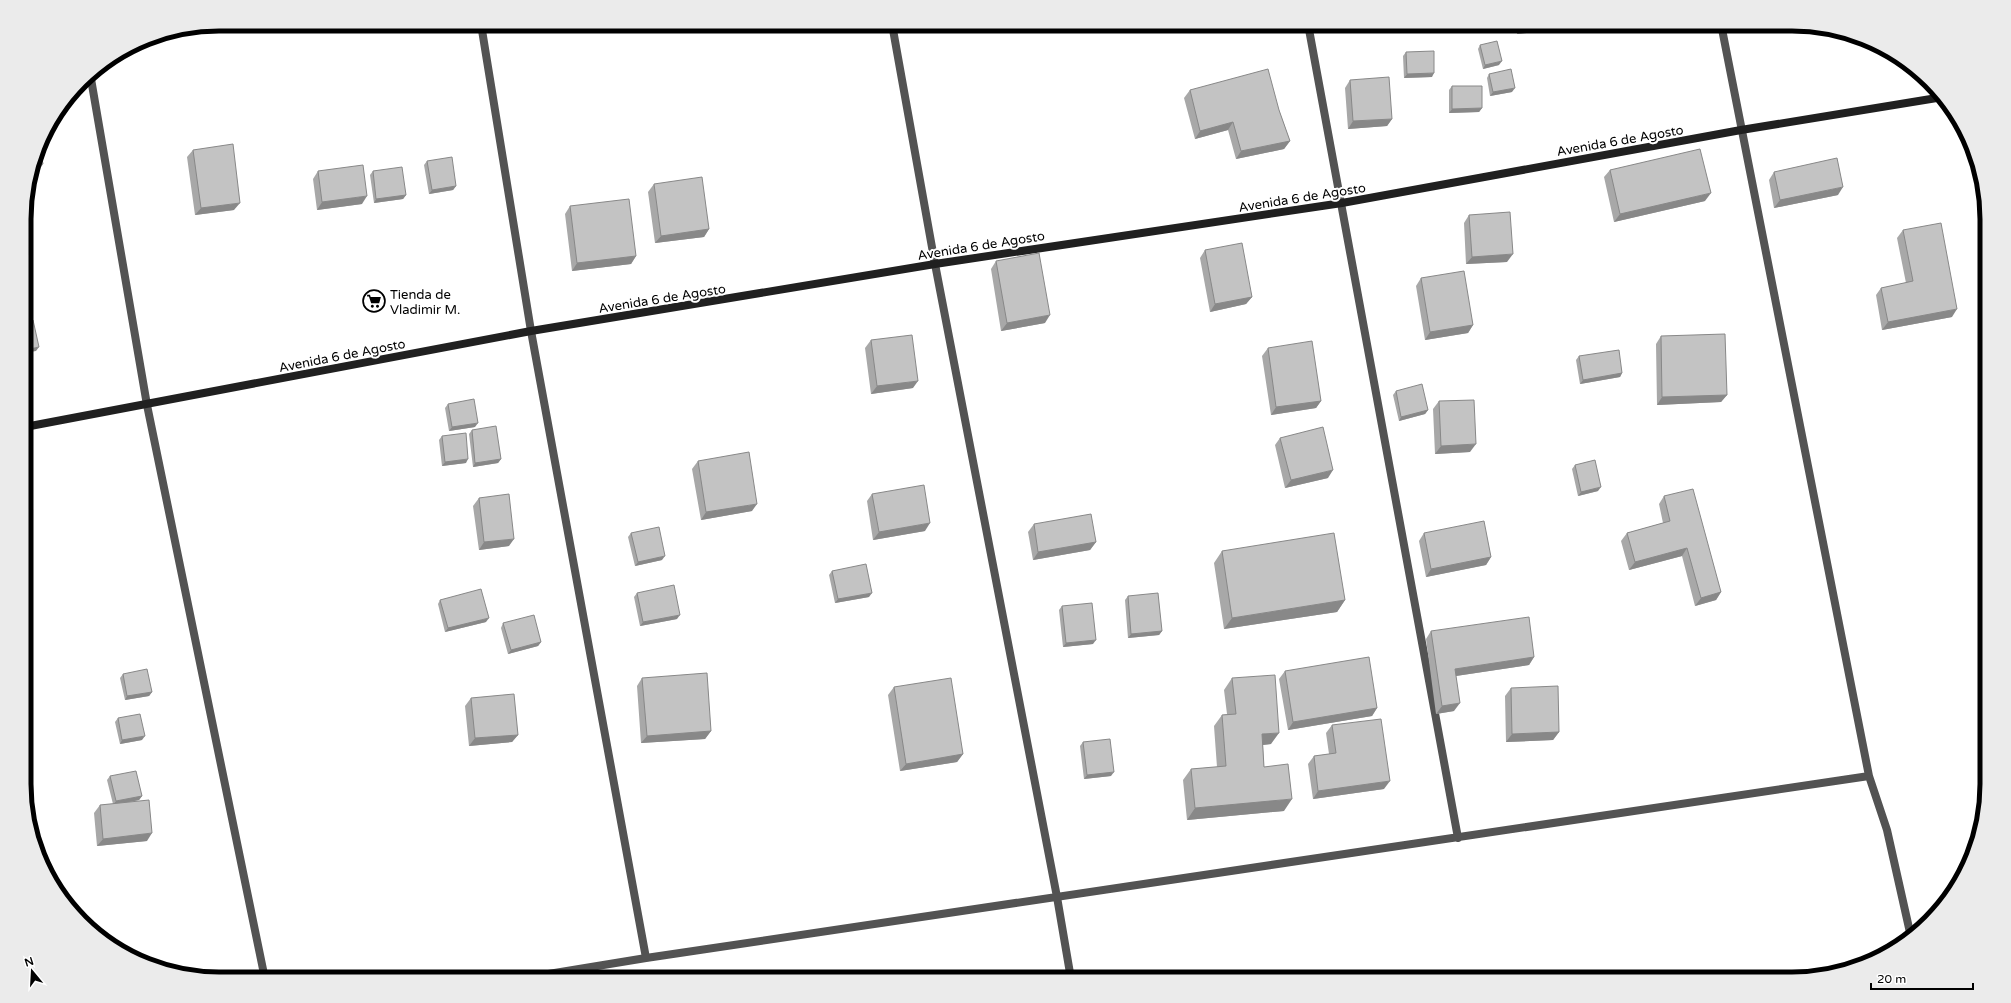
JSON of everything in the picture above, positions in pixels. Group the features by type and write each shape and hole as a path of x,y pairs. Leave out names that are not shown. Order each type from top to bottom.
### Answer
{"street":[{"path":"482,31 531,331 646,958"},
{"path":"893,31 935,264 1057,897 1070,972"},
{"path":"1309,31 1458,838"},
{"path":"1722,31 1869,776 1887,830 1909,931"},
{"path":"91,81 147,405 264,972"},
{"name":"Avenida 6 de Agosto","path":"31,427 531,331 935,264 1342,203 1742,130 1936,98"},
{"path":"561,972 646,958 1869,776"}],"building":[{"path":"1497,41 1502,61 1485,65 1480,45"},
{"path":"1434,51 1434,73 1407,74 1406,52"},
{"path":"1268,69 1279,110 1290,141 1241,151 1233,122 1200,131 1190,90"},
{"path":"1511,69 1515,88 1493,92 1489,74"},
{"path":"1389,77 1392,119 1353,121 1350,80"},
{"path":"1452,86 1482,86 1482,108 1452,109"},
{"path":"233,144 240,203 201,208 193,150"},
{"path":"1700,149 1711,193 1620,214 1610,170"},
{"path":"42,157 43,164 39,165"},
{"path":"452,157 456,186 432,190 427,161"},
{"path":"1837,158 1843,187 1780,200 1774,172"},
{"path":"363,165 367,196 322,202 318,171"},
{"path":"402,167 406,195 376,199 373,171"},
{"path":"702,177 709,229 661,236 654,184"},
{"path":"629,199 636,256 577,263 570,206"},
{"path":"1510,212 1513,254 1472,257 1469,215"},
{"path":"1941,223 1957,309 1888,322 1881,288 1913,281 1903,230"},
{"path":"1242,243 1252,297 1215,304 1205,250"},
{"path":"1039,253 1050,315 1007,323 996,261"},
{"path":"1464,271 1473,325 1430,332 1421,278"},
{"path":"31,320 33,320 39,347 31,349"},
{"path":"1725,334 1727,395 1662,397 1661,336"},
{"path":"912,335 918,381 877,386 871,340"},
{"path":"1312,341 1321,401 1276,407 1268,348"},
{"path":"1619,350 1622,373 1583,380 1579,356"},
{"path":"1422,384 1428,410 1401,417 1396,391"},
{"path":"474,399 478,423 452,427 448,404"},
{"path":"1474,400 1476,444 1441,446 1439,401"},
{"path":"496,426 501,459 475,463 472,430"},
{"path":"1323,427 1333,470 1291,480 1280,438"},
{"path":"466,433 468,459 445,462 442,436"},
{"path":"749,452 757,504 706,512 698,461"},
{"path":"1595,460 1601,487 1581,492 1575,465"},
{"path":"924,485 930,523 879,532 872,494"},
{"path":"1693,489 1721,592 1701,598 1687,548 1635,562 1627,533 1670,521 1664,496"},
{"path":"509,494 514,539 484,542 479,498"},
{"path":"1091,514 1096,542 1038,552 1034,524"},
{"path":"1484,521 1491,557 1431,569 1424,533"},
{"path":"659,527 665,556 638,562 631,533"},
{"path":"1334,533 1345,600 1232,618 1222,551"},
{"path":"866,564 872,593 838,599 832,571"},
{"path":"674,585 680,615 643,622 637,593"},
{"path":"481,589 489,618 448,628 440,600"},
{"path":"1158,593 1162,631 1131,634 1128,596"},
{"path":"1092,603 1096,640 1066,643 1062,606"},
{"path":"534,615 541,642 511,650 503,623"},
{"path":"1529,617 1534,657 1455,669 1460,703 1442,706 1431,631"},
{"path":"1369,657 1377,708 1293,722 1285,671"},
{"path":"147,669 152,692 127,696 123,674"},
{"path":"707,673 711,731 647,736 642,678"},
{"path":"1275,675 1279,733 1262,734 1264,767 1288,764 1292,799 1195,808 1191,769 1226,766 1222,715 1236,714 1232,678"},
{"path":"951,678 963,754 906,764 894,687"},
{"path":"1558,686 1559,732 1512,734 1511,688"},
{"path":"514,694 518,735 475,738 471,698"},
{"path":"140,714 145,736 122,740 118,718"},
{"path":"1381,719 1390,781 1318,791 1314,756 1336,753 1332,725"},
{"path":"1110,739 1114,772 1087,775 1083,742"},
{"path":"136,771 142,796 116,801 110,776"},
{"path":"149,800 152,833 103,839 100,805"}],"place":[{"name":"Tienda de Vladimir M.","path":"374,301"}]}
